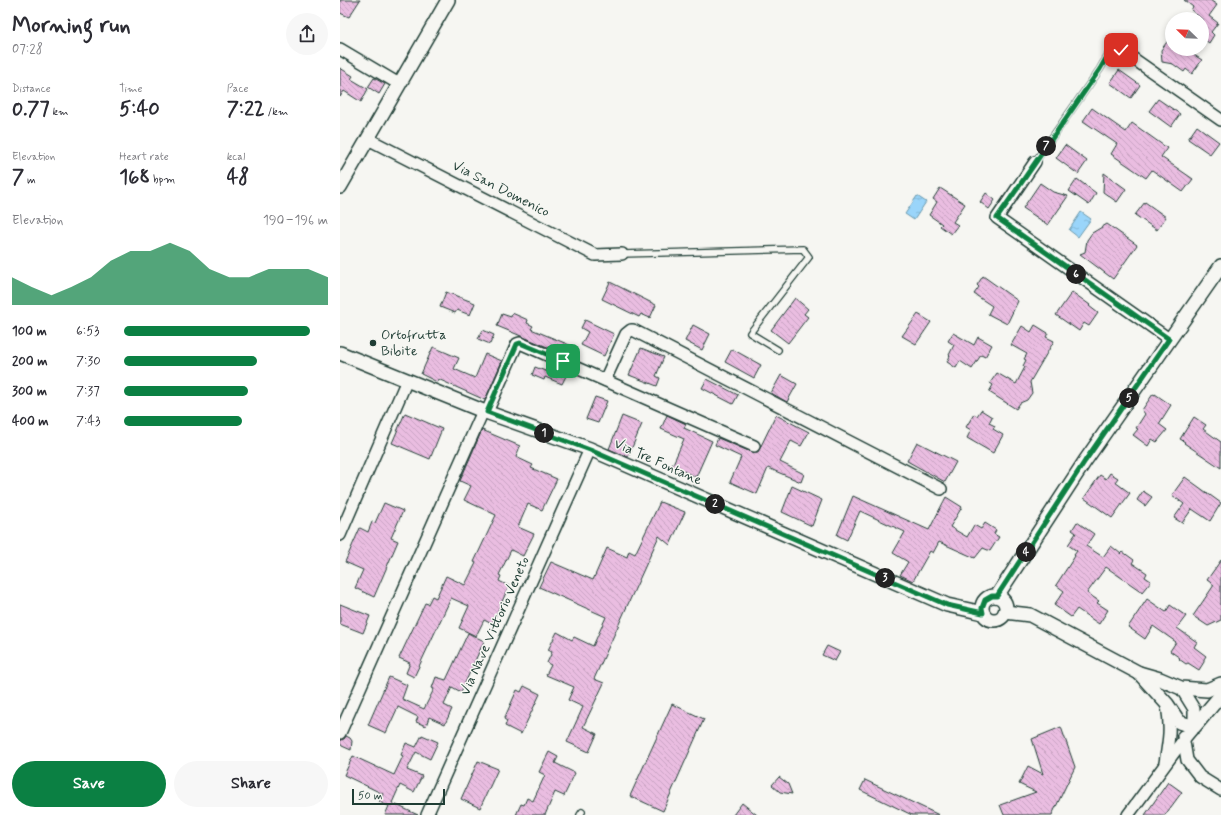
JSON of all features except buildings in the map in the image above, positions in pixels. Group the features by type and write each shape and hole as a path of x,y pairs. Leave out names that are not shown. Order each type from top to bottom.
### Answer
{"street":[{"path":"340,187 448,0"},
{"path":"340,49 400,84"},
{"path":"1121,50 1221,120"},
{"name":"Via San Domenico","path":"368,139 595,255 622,254"},
{"path":"1035,162 997,218 1169,339"},
{"path":"997,596 1085,461 1221,266"},
{"path":"605,380 626,334 633,330 941,489"},
{"path":"340,733 485,411 517,344 520,343 754,446"},
{"name":"Via Tre Fontane","path":"340,353 485,411 590,450 947,605 983,613"},
{"path":"340,535 406,380"},
{"name":"Via Nave Vittorio Veneto","path":"427,815 590,450"},
{"path":"992,596 997,596 1005,604 1005,612 1000,617 993,619 989,618 983,613 982,608 985,600 992,596"},
{"path":"1005,612 1030,615 1139,673 1160,679 1181,688 1207,690 1221,684"},
{"path":"1139,673 1167,704 1179,722 1184,739 1187,760 1200,776 1221,790"},
{"path":"1181,688 1194,709 1194,727"},
{"path":"1128,815 1184,739 1221,695"},
{"path":"1164,765 1170,735 1167,704"},
{"path":"1179,722 1194,727"}],"lane":[{"path":"1035,162 1100,69 1108,55 1121,50"},
{"path":"622,254 803,249 809,257 750,333 778,350"}],"water":[{"path":"917,196 926,202 914,220 905,214"},
{"path":"1081,212 1091,219 1078,237 1069,230"}],"place":[{"name":"Ortofrutta Bibite","path":"373,343"}],"route":[{"path":"563,361 520,343 517,344 487,412 590,450 947,605 983,613 982,608 985,600 988,597 997,596 1085,461 1169,339 997,218 1100,69 1108,55 1121,50"}]}
